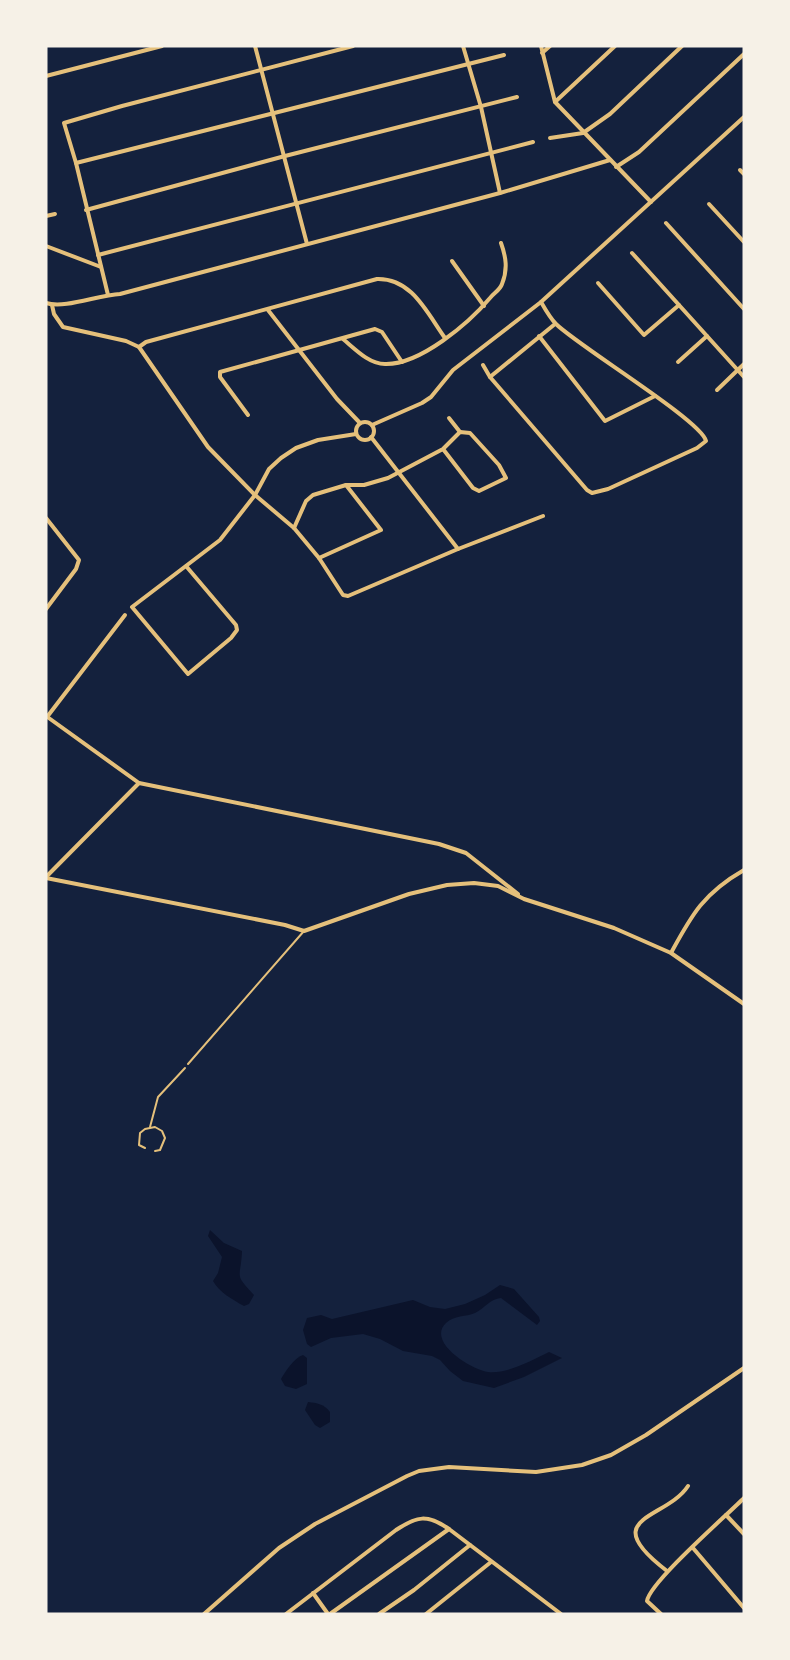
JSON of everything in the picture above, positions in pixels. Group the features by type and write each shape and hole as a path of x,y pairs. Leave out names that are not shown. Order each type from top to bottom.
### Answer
{"street":[{"path":"46,76 162,46"},
{"path":"255,46 307,244"},
{"path":"108,295 76,163 64,123 352,46"},
{"path":"463,46 480,107 500,193"},
{"path":"541,46 555,102 650,202"},
{"path":"542,53 550,46"},
{"path":"555,102 615,46"},
{"path":"550,138 583,133 610,114 682,46"},
{"path":"616,167 639,152 744,54"},
{"path":"76,163 468,62 504,55"},
{"path":"86,210 285,156 517,97"},
{"path":"372,425 422,403 453,370 541,302 744,117"},
{"path":"98,255 296,202 533,142"},
{"path":"46,303 52,305 120,294 500,193 610,160"},
{"path":"709,204 744,242"},
{"path":"46,216 56,214"},
{"path":"666,223 744,309"},
{"path":"343,339 361,354 378,363 402,362 425,352 484,306 501,287 506,274 506,256 501,243"},
{"path":"46,246 101,267"},
{"path":"632,253 744,377"},
{"path":"452,261 484,306"},
{"path":"138,348 154,340 377,279 390,280 402,284 413,293 445,338"},
{"path":"598,283 644,334 679,305"},
{"path":"482,365 490,377 586,490 594,494 697,448 706,441 705,437 656,396 555,324 541,302"},
{"path":"52,305 54,314 63,327 126,341 138,348 208,447 255,495 294,528 319,558 339,591 348,596 458,549 543,516"},
{"path":"268,310 337,399 360,423"},
{"path":"490,377 555,324"},
{"path":"248,415 220,378 220,372 343,339 370,329 379,329 402,362"},
{"path":"539,336 605,421 656,396"},
{"path":"678,362 707,336"},
{"path":"717,390 744,364"},
{"path":"443,449 473,488 479,491 508,477 470,433 460,432 449,418"},
{"path":"368,422 372,425 374,432 371,437 363,440 356,434 356,426 360,423 368,422"},
{"path":"294,528 309,498 346,485 364,486 388,478 443,449 460,432"},
{"path":"186,566 236,625 237,630 231,638 188,674 132,607 220,540 255,495 269,469 296,448 318,440 356,434"},
{"path":"371,437 458,549"},
{"path":"319,558 381,530 346,485"},
{"path":"46,518 79,560 76,569 46,609"},
{"path":"125,615 47,717 139,783 439,844 466,853 524,899"},
{"path":"46,877 139,783"},
{"path":"672,953 692,915 716,888 744,870"},
{"path":"46,877 286,925 304,931 409,894 447,886 474,884 498,886 524,899 614,928 672,953 744,1004"},
{"path":"204,1614 279,1548 315,1524 407,1476 419,1471 449,1468 536,1472 582,1465 611,1455 646,1435 744,1368"},
{"path":"667,1571 638,1544 636,1536 638,1526 651,1512 673,1501 688,1486"},
{"path":"661,1614 647,1601 652,1590 667,1571 744,1498"},
{"path":"726,1515 744,1534"},
{"path":"286,1614 410,1521 428,1518 448,1529 561,1614"},
{"path":"313,1593 329,1614 448,1529"},
{"path":"379,1614 414,1590 470,1545"},
{"path":"693,1548 744,1608"},
{"path":"426,1614 491,1562"}],"lane":[{"path":"188,1064 304,931"},
{"path":"150,1127 158,1097 185,1068"},
{"path":"145,1148 139,1144 138,1138 145,1129 150,1127 162,1131 165,1138 160,1150 155,1151"}],"water":[{"path":"210,1230 224,1243 242,1251 241,1279 254,1295 249,1304 244,1306 231,1298 219,1289 213,1281 218,1273 222,1257 208,1236"},
{"path":"500,1285 514,1289 539,1317 540,1321 537,1325 501,1298 491,1302 475,1313 449,1320 441,1330 446,1346 462,1361 488,1372 512,1369 549,1352 562,1358 524,1377 494,1388 463,1381 440,1360 432,1356 403,1351 380,1339 363,1334 331,1338 311,1347 307,1344 303,1330 307,1318 321,1315 332,1319 413,1300 430,1307 445,1309 465,1304 485,1295"},
{"path":"303,1355 307,1358 307,1384 296,1389 285,1386 281,1379 293,1362"},
{"path":"308,1402 320,1404 328,1409 330,1412 330,1422 320,1428 315,1425 305,1410"}]}
